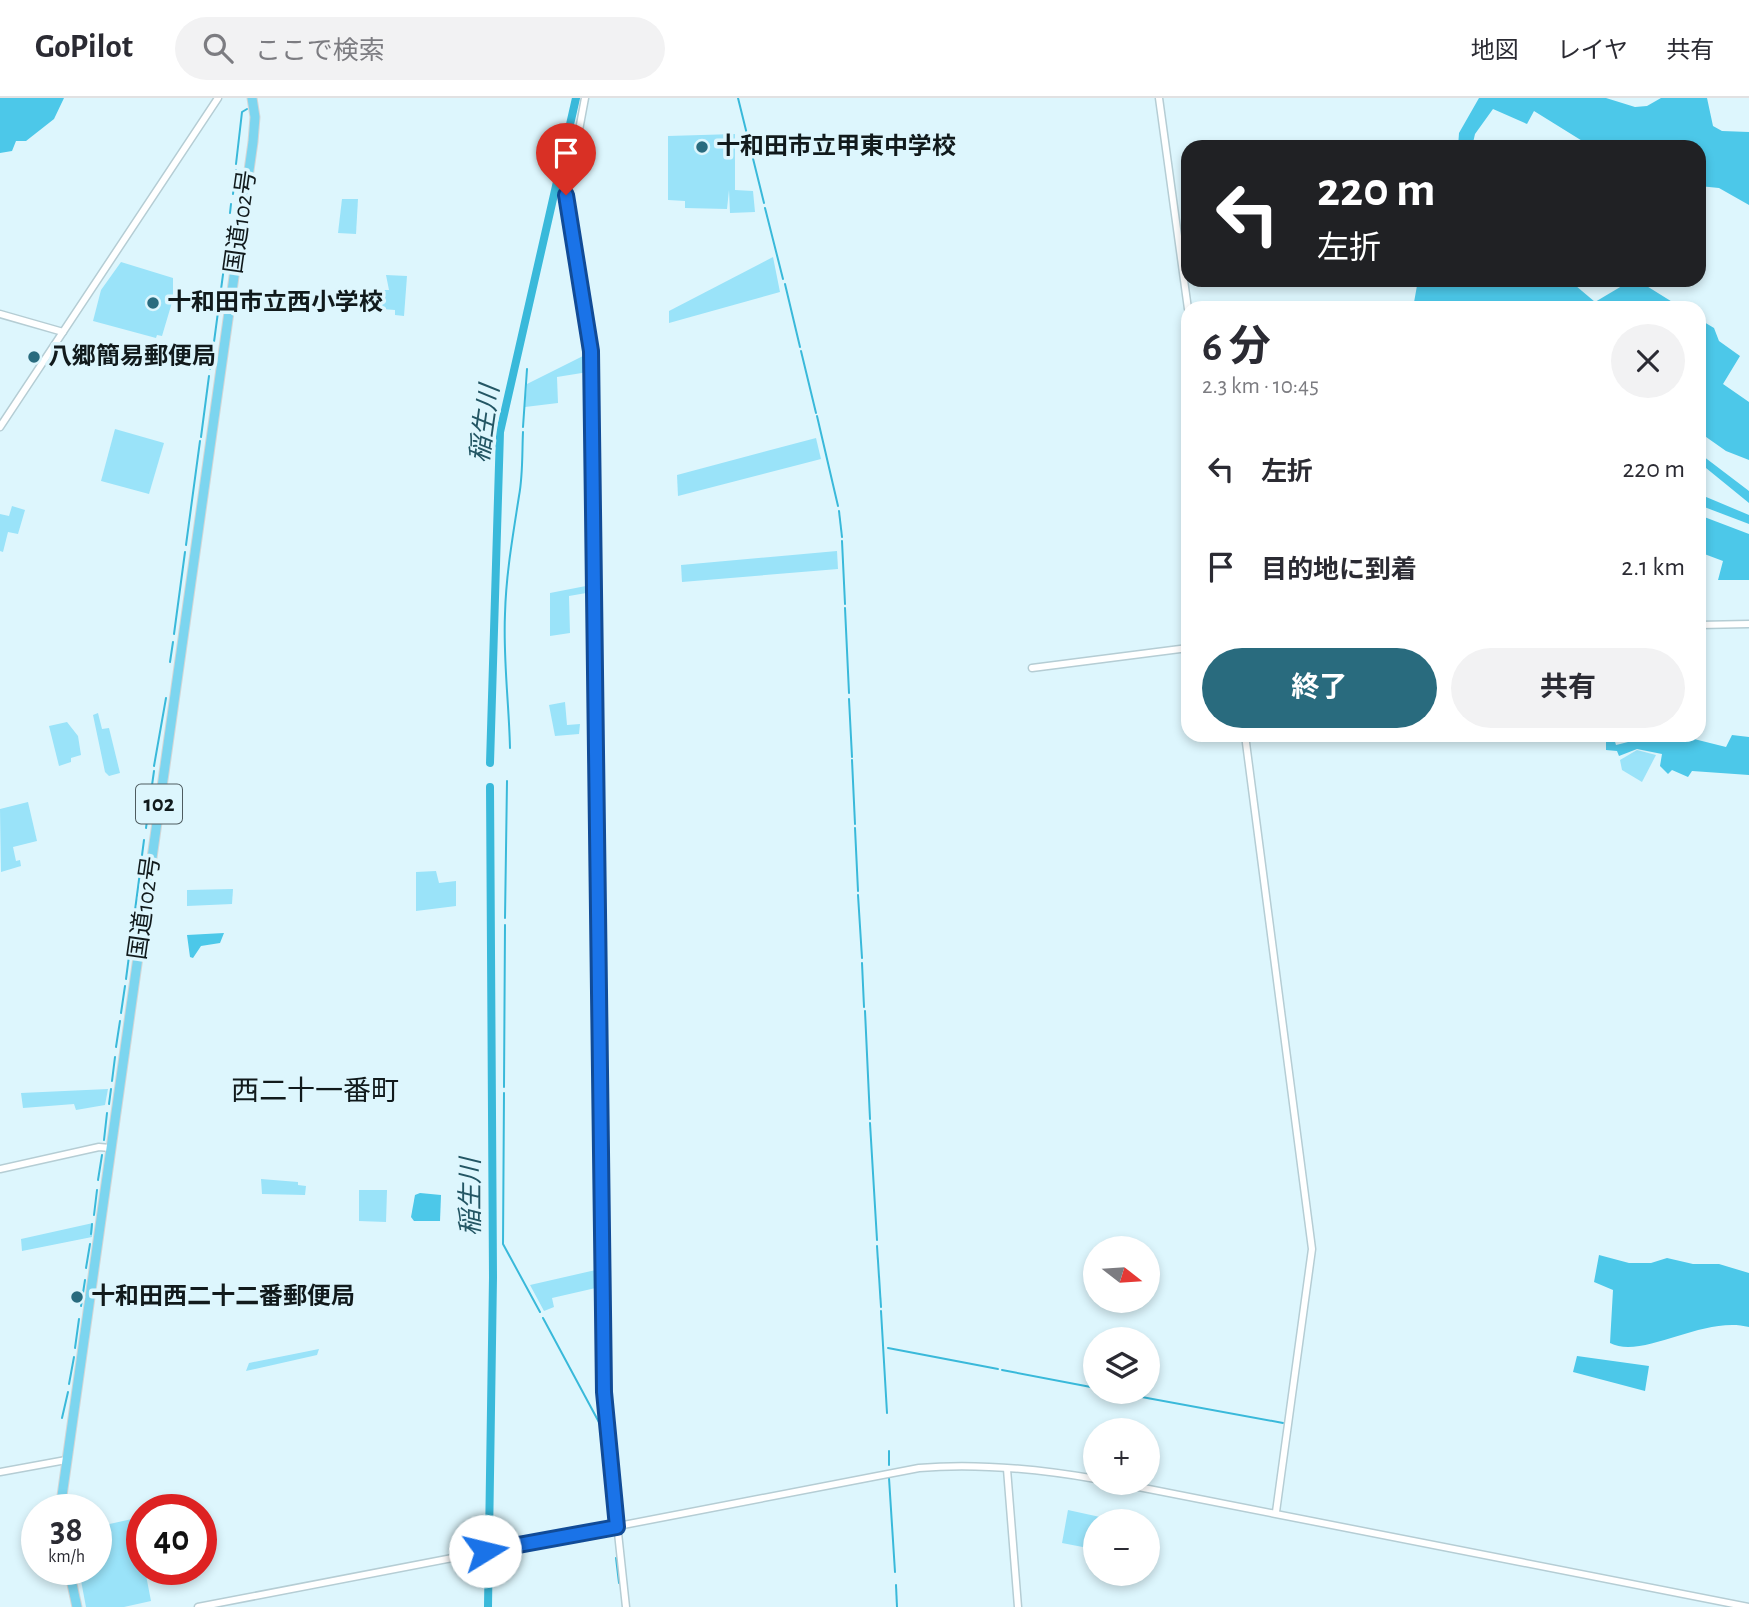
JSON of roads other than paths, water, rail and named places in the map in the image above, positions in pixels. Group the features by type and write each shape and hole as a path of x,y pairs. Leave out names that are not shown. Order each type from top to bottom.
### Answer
{"highway":[{"name":"国道102号","path":"62,1494 253,142 255,117 252,98"},
{"path":"72,1585 77,1607"}],"street":[{"path":"0,427 218,98"},
{"path":"584,98 566,200 591,351 604,1392 626,1607"},
{"path":"1159,98 1181,258"},
{"path":"0,314 63,332"},
{"path":"1706,625 1749,624"},
{"path":"1032,668 1181,649"},
{"path":"1246,742 1312,1249 1276,1512"},
{"path":"0,1169 99,1147 110,1148"},
{"path":"0,1472 66,1460"},
{"path":"198,1607 919,1468 946,1465 1083,1478"},
{"path":"1007,1469 1018,1607"},
{"path":"1160,1491 1749,1607"}],"waterway":[{"name":"稲生川","path":"490,763 500,432 576,98"},
{"path":"738,98 764,203"},
{"path":"236,164 242,112 247,109"},
{"path":"234,180 236,170"},
{"path":"233,194 234,185"},
{"path":"230,213 231,204"},
{"path":"765,208 783,279"},
{"path":"226,245 229,225"},
{"path":"212,357 226,252"},
{"path":"785,284 800,347"},
{"path":"801,351 816,413"},
{"path":"210,369 211,363"},
{"path":"523,427 527,369"},
{"path":"201,437 209,376"},
{"path":"817,416 838,506"},
{"path":"510,748 505,614 508,569 521,480 523,432"},
{"path":"186,545 200,441"},
{"path":"839,511 842,537"},
{"path":"842,541 845,604"},
{"path":"174,634 185,552"},
{"path":"845,608 849,693"},
{"path":"170,662 173,642"},
{"path":"154,766 166,698"},
{"path":"849,699 852,757"},
{"path":"852,760 855,824"},
{"path":"146,828 154,771"},
{"path":"505,918 507,781"},
{"name":"稲生川","path":"488,1607 493,1277 490,787"},
{"path":"855,828 858,891"},
{"path":"141,863 144,840"},
{"path":"126,979 140,872"},
{"path":"858,895 862,958"},
{"path":"504,1087 505,925"},
{"path":"862,963 864,1007"},
{"path":"121,1013 125,986"},
{"path":"865,1011 870,1119"},
{"path":"116,1047 120,1021"},
{"path":"112,1081 115,1057"},
{"path":"109,1104 111,1089"},
{"path":"504,1093 503,1244 540,1312"},
{"path":"104,1140 107,1113"},
{"path":"870,1123 877,1240"},
{"path":"98,1180 102,1155"},
{"path":"94,1215 97,1190"},
{"path":"91,1234 92,1224"},
{"path":"86,1268 90,1244"},
{"path":"877,1246 881,1307"},
{"path":"81,1306 85,1280"},
{"path":"881,1311 887,1413"},
{"path":"543,1318 601,1426"},
{"path":"75,1348 79,1319"},
{"path":"888,1348 998,1369"},
{"path":"69,1384 74,1357"},
{"path":"1002,1370 1083,1386"},
{"path":"62,1418 68,1392"},
{"path":"1160,1400 1283,1423"},
{"path":"602,1435 603,1443"},
{"path":"604,1450 606,1464"},
{"path":"889,1451 889,1465"},
{"path":"889,1478 895,1572"},
{"path":"616,1558 619,1583"},
{"path":"896,1585 897,1607"}],"place":[{"name":"十和田市立甲東中学校","path":"702,147"},
{"name":"十和田市立西小学校","path":"153,303"},
{"name":"八郷簡易郵便局","path":"34,357"},
{"name":"十和田西二十二番郵便局","path":"77,1297"}],"district":[{"name":"西二十一番町","path":"315,1092"}]}
